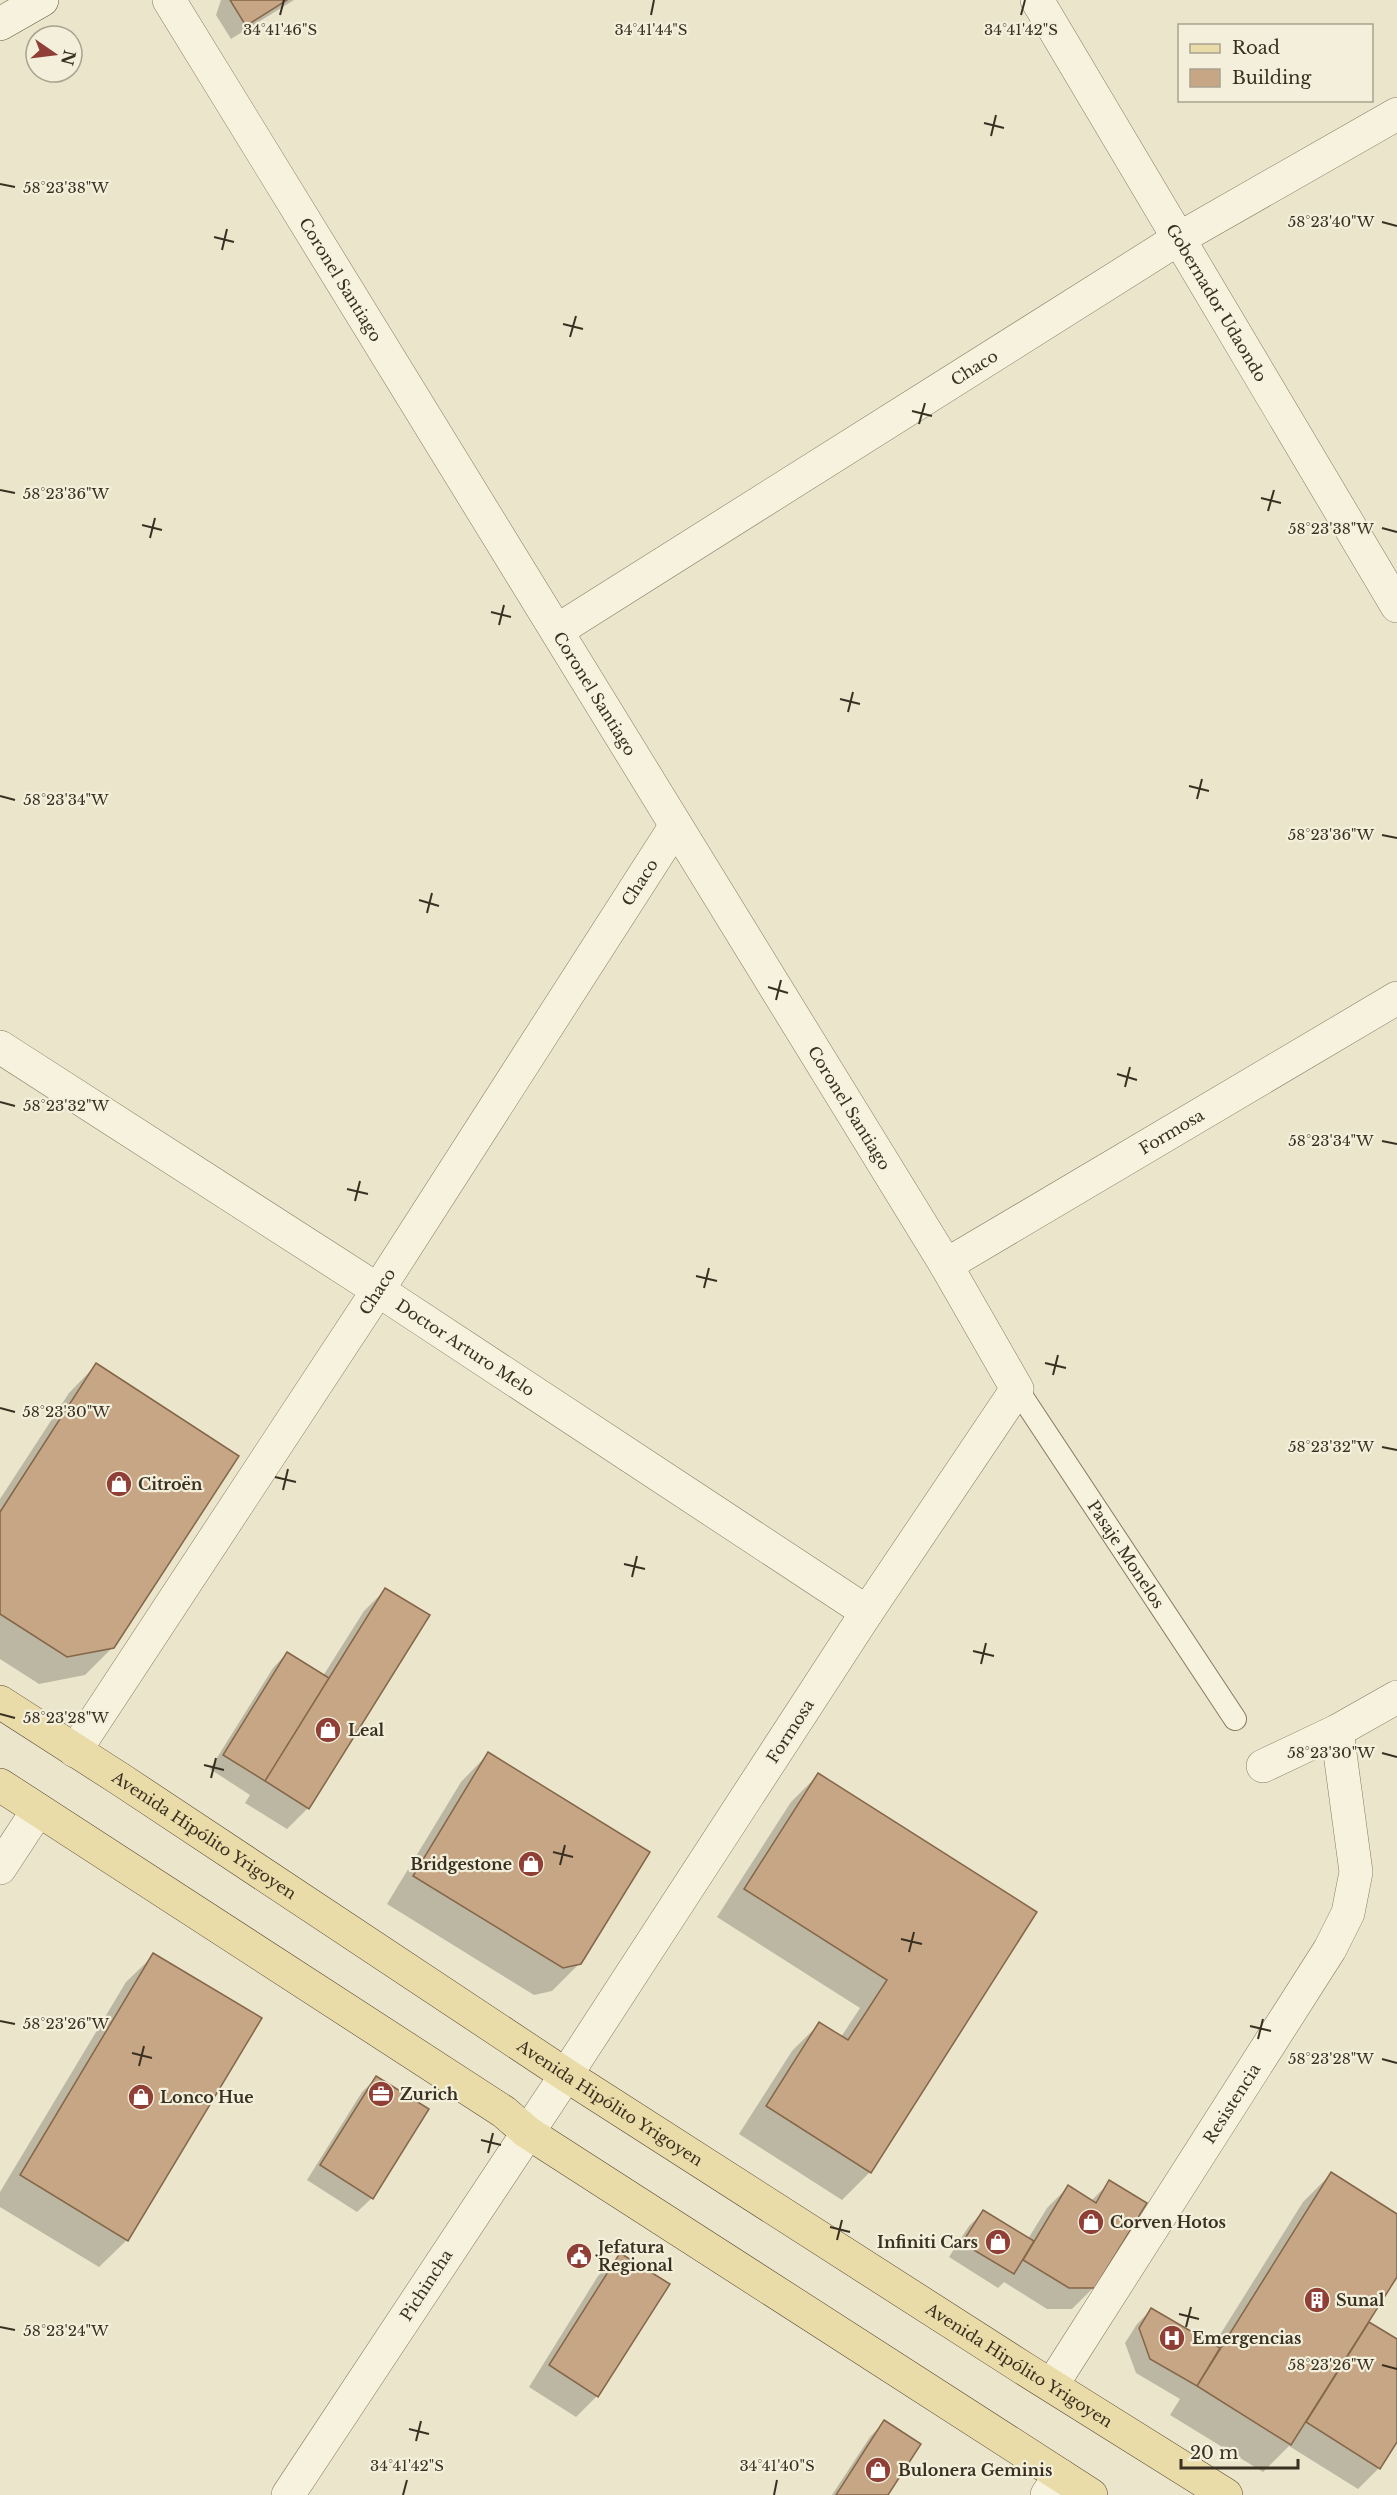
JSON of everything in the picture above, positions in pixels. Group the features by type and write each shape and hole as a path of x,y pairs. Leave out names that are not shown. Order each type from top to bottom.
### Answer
{"main road":[{"name":"Avenida Hipólito Yrigoyen","path":"0,1702 123,1780 566,2075 1226,2495"},
{"path":"0,1785 504,2112 527,2132 1053,2485 1091,2495"}],"street":[{"path":"0,24 42,0"},
{"name":"Coronel Santiago","path":"169,0 558,630 675,827 946,1266 1017,1389"},
{"name":"Gobernador Udaondo","path":"1037,0 1397,606"},
{"name":"Chaco","path":"558,630 1178,239 1397,114"},
{"name":"Chaco","path":"75,1751 378,1290 675,827"},
{"name":"Formosa","path":"946,1266 1397,998"},
{"name":"Doctor Arturo Melo","path":"0,1047 378,1290 867,1612"},
{"name":"Formosa","path":"566,2075 867,1612 1017,1389"},
{"path":"1263,1766 1337,1731 1397,1697"},
{"name":"Resistencia","path":"1052,2385 1330,1949 1348,1913 1356,1872 1337,1731"},
{"path":"0,1868 38,1810"},
{"name":"Pichincha","path":"288,2495 566,2075"}],"lane":[{"name":"Pasaje Monelos","path":"1017,1389 1235,1719"}],"building":[{"path":"230,0 287,0 246,26"},
{"name":"Citroën","path":"96,1363 239,1456 114,1648 67,1657 0,1614 0,1512"},
{"name":"Leal","path":"385,1588 430,1615 309,1809 265,1781"},
{"path":"287,1652 329,1678 265,1781 223,1755"},
{"name":"Bridgestone","path":"488,1752 650,1852 581,1964 563,1968 413,1876"},
{"path":"818,1773 1037,1912 871,2173 766,2106 819,2022 848,2040 887,1980 744,1889"},
{"name":"Lonco Hue","path":"153,1953 262,2018 128,2241 20,2175"},
{"path":"376,2076 429,2109 373,2199 320,2165"},
{"name":"Sunal","path":"1331,2172 1397,2214 1397,2277 1291,2445 1197,2386"},
{"name":"Corven Hotos","path":"1109,2180 1147,2203 1095,2288 1069,2288 1023,2260 1068,2185 1096,2203"},
{"name":"Infiniti Cars","path":"983,2210 1034,2241 1014,2274 962,2243"},
{"path":"620,2253 670,2284 598,2397 549,2365"},
{"name":"Emergencias","path":"1151,2308 1220,2348 1197,2386 1150,2359 1139,2328"},
{"path":"1369,2322 1397,2339 1397,2442 1380,2469 1306,2422"},
{"name":"Bulonera Geminis","path":"884,2420 921,2444 888,2495 836,2495"}],"place":[{"name":"Citroën","path":"119,1484"},
{"name":"Leal","path":"328,1730"},
{"name":"Bridgestone","path":"531,1864"},
{"name":"Zurich","path":"381,2094"},
{"name":"Lonco Hue","path":"141,2097"},
{"name":"Corven Hotos","path":"1091,2222"},
{"name":"Infiniti Cars","path":"998,2242"},
{"name":"Jefatura Regional","path":"579,2256"},
{"name":"Sunal","path":"1317,2300"},
{"name":"Emergencias","path":"1172,2338"},
{"name":"Bulonera Geminis","path":"878,2470"}]}
